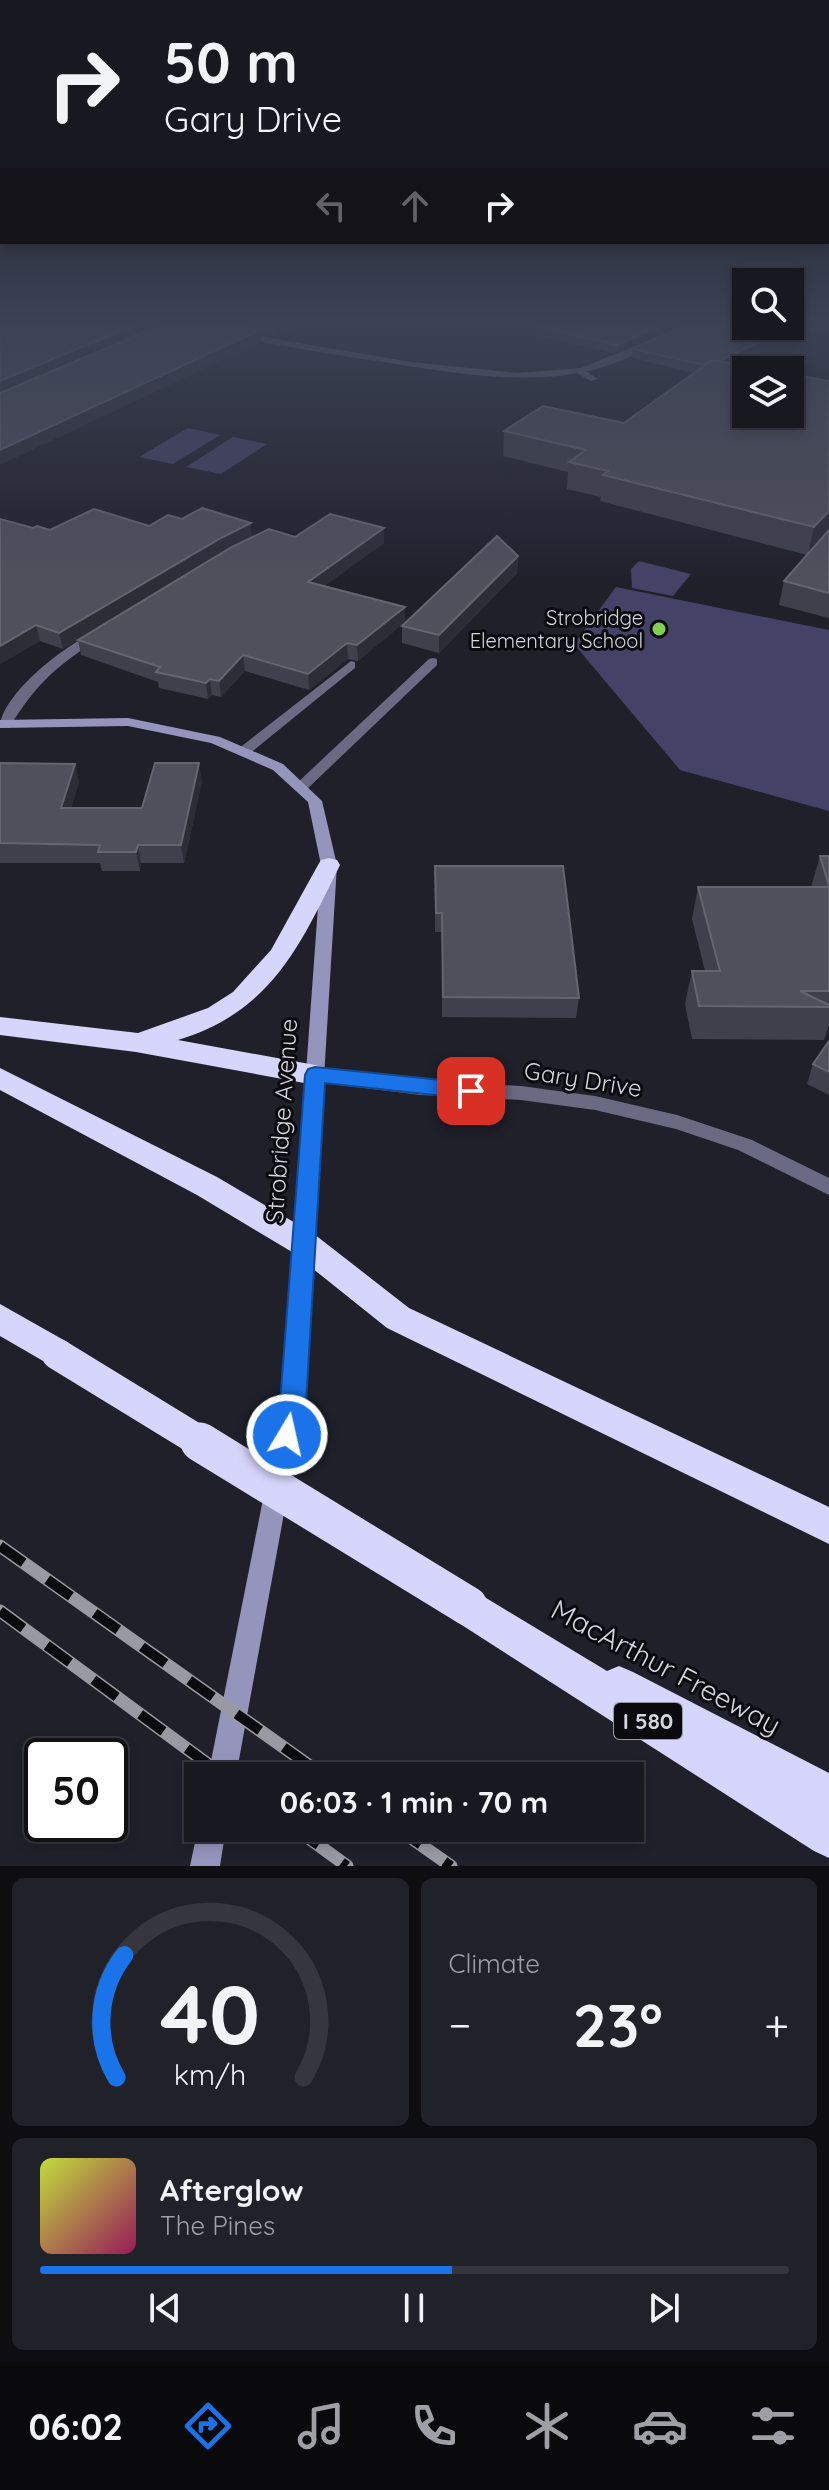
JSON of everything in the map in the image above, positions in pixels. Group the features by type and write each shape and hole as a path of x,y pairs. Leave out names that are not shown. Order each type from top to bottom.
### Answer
{"highway":[{"path":"136,1042 186,1030 233,1007 251,993 280,959 329,865"},
{"path":"0,1026 136,1042 315,1075"},
{"path":"0,1078 207,1186 303,1243 398,1318 829,1526"},
{"name":"I 580","path":"0,1318 468,1606 829,1836"},
{"name":"MacArthur Freeway","path":"468,1606 829,1796"}],"main road":[{"name":"Strobridge Avenue","path":"2,724 128,722 215,740 278,767 315,801 329,865 293,1404 225,1762"},
{"path":"205,1866 209,1842"}],"street":[{"path":"2,724 22,692 40,673 105,631"},
{"path":"301,787 433,662"},
{"path":"243,752 351,665"},
{"name":"Gary Drive","path":"315,1075 421,1088 521,1093 595,1103 677,1122 745,1145 829,1187"}],"shaded area":[{"path":"188,428 220,435 173,464 139,457"},
{"path":"233,437 267,444 221,474 186,467"},
{"path":"639,561 691,574 673,596 632,588 631,569"},
{"path":"616,587 829,630 829,811 680,770 574,644"}],"building":[{"path":"0,412 82,412 0,450"},
{"path":"534,412 572,412 624,423 639,412 732,412 732,428 804,428 804,412 829,412 829,511 814,527 603,475 608,471 569,462 586,450 504,431"},
{"path":"202,508 251,523 59,633 36,625 0,646 0,519 50,530 94,509 149,526 168,515 182,519"},
{"path":"330,514 384,528 308,582 405,607 357,645 347,643 308,674 243,655 219,681 210,679 206,683 156,672 160,667 78,640 232,547 269,529 295,537"},
{"path":"829,530 829,593 784,581"},
{"path":"497,536 518,556 439,635 402,626"},
{"path":"0,763 75,764 61,808 142,808 155,763 199,763 181,845 138,845 136,852 98,852 100,845 0,843"},
{"path":"820,856 829,856 829,886"},
{"path":"435,866 563,866 579,998 443,997 442,913 436,913"},
{"path":"698,887 829,887 829,991 800,991 829,1007 699,1006 692,971 720,971"},
{"path":"829,1041 829,1072 813,1064"}],"railway":[{"path":"0,1546 304,1762"},
{"path":"0,1611 205,1762"},
{"path":"314,1842 347,1866"},
{"path":"417,1842 451,1866"}],"place":[{"name":"Strobridge Elementary School","path":"659,629"}],"route":[{"path":"287,1435 293,1404 315,1075 471,1091"}]}
